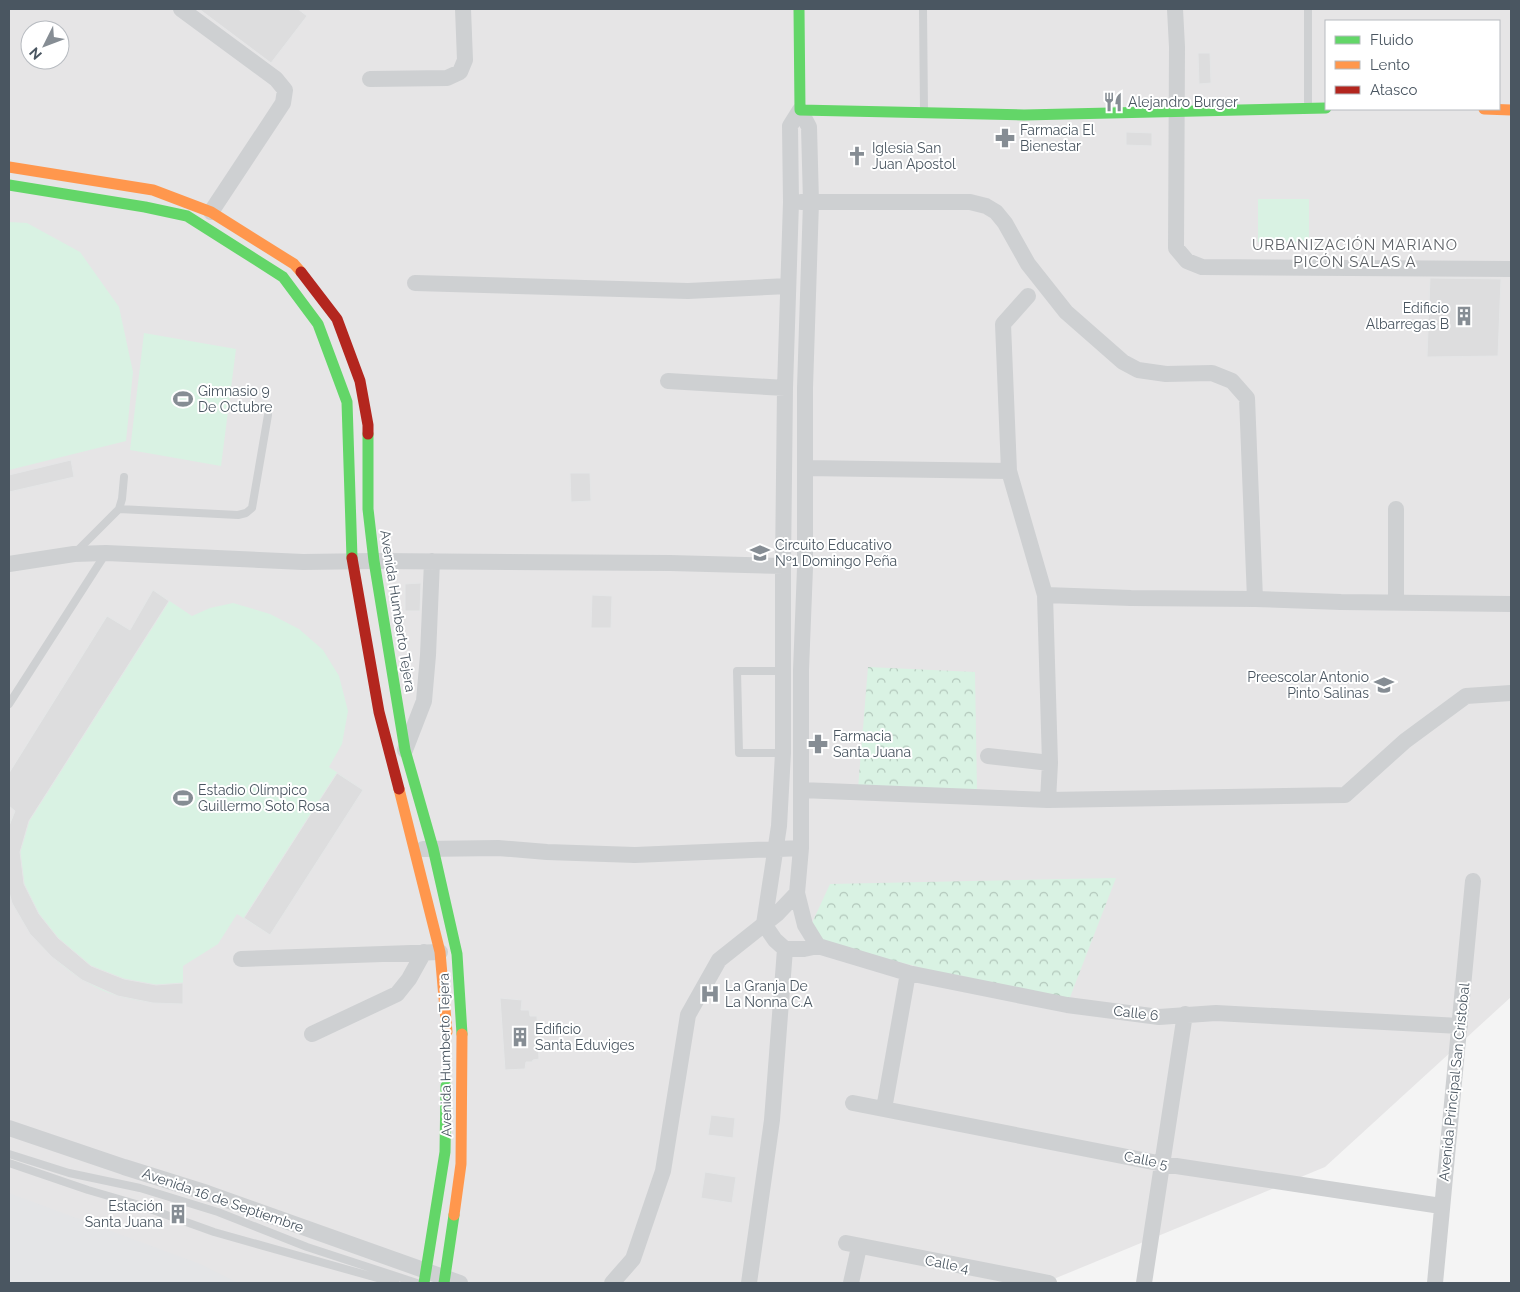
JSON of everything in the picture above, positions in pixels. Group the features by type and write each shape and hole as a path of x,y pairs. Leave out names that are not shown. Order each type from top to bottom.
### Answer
{"street":[{"path":"182,9 276,78 285,90 283,103 211,212"},
{"path":"370,79 447,78 460,72 465,60 463,9"},
{"path":"800,9 800,110 808,127 811,202 805,388 805,568 801,670 801,848 796,893 805,925 818,946 804,949 785,949 775,940 764,924 779,826 784,753 783,566 785,388 791,202 790,126 800,110"},
{"path":"1175,9 1177,46 1176,248 1187,261 1202,267 1511,270"},
{"path":"800,110 1024,115 1325,108"},
{"name":"Avenida Humberto Tejera","path":"9,168 153,190 211,212 294,264 337,320 360,380 368,426 368,509 374,560 405,750 433,848 458,954 462,1030 461,1164 450,1282"},
{"name":"Avenida Humberto Tejera","path":"9,185 145,207 187,216 283,277 318,324 346,402 352,561 379,712 415,850 447,1044"},
{"path":"791,202 970,202 986,206 996,212 1028,264 1066,312 1123,362 1138,370 1166,374 1212,373 1232,381 1247,398 1256,599"},
{"path":"414,283 688,291 788,286"},
{"path":"1028,296 1004,324 1009,471 1045,595 1050,763 1048,800"},
{"path":"668,381 785,388"},
{"path":"805,468 1009,471"},
{"path":"1396,510 1396,603"},
{"path":"9,564 74,554 106,553 303,562 374,560 670,562 783,566"},
{"path":"405,750 424,701 432,561"},
{"path":"1045,595 1511,604"},
{"path":"801,790 1048,800 1345,795 1405,741 1466,696 1511,693"},
{"path":"988,756 1050,763"},
{"path":"415,850 433,848 498,848 635,855 801,848"},
{"name":"Avenida Principal San Cristobal","path":"1435,1283 1473,881"},
{"path":"612,1283 633,1259 664,1171 688,1015 719,960 777,914 796,893"},
{"name":"Calle 6","path":"818,946 908,973 1066,1005 1160,1016 1216,1013 1460,1026"},
{"path":"749,1283 772,1120 785,949"},
{"path":"241,959 432,952"},
{"path":"312,1034 397,994 432,952"},
{"path":"884,1109 908,973"},
{"path":"1144,1283 1185,1014"},
{"name":"Avenida Humberto Tejera","path":"422,1279 445,1152 447,1073"},
{"name":"Calle 5","path":"853,1103 1163,1164 1441,1206"},
{"name":"Avenida 16 de Septiembre","path":"9,1128 124,1167 207,1192 422,1279 450,1282"},
{"name":"Calle 4","path":"850,1283 852,1245 1049,1283"}],"lane":[{"path":"924,9 924,114"},
{"path":"1308,9 1308,110"},
{"path":"118,509 238,515 246,513 252,508 268,416"},
{"path":"74,554 118,509 122,499 124,477"},
{"path":"9,704 106,553"},
{"path":"784,671 737,670 740,753 784,753"},
{"path":"9,1154 69,1173 140,1188 209,1210 307,1247 422,1279"},
{"path":"9,1163 136,1204 214,1232 395,1283"}],"shaded area":[{"name":"Circuito Educativo Nº1 Domingo Peña","path":"9,9 1511,9 1511,997 1325,1167 1044,1283 178,1283 9,1230"},
{"path":"9,1193 200,1264 238,1283 9,1283"}],"green space":[{"path":"1258,199 1309,199 1309,242 1258,242"},
{"path":"9,222 27,223 80,252 119,307 133,372 126,441 9,470"},
{"name":"Gimnasio 9 De Octubre","path":"144,333 236,349 221,466 130,450"},
{"name":"Estadio Olímpico Guillermo Soto Rosa","path":"153,590 192,616 210,608 233,603 270,614 299,629 323,650 339,676 348,711 342,744 329,767 363,790 270,935 237,914 218,944 183,966 183,1004 126,998 101,990 84,981 67,970 38,942 16,909 9,892 9,825 15,811 9,806 9,773 107,616 130,630"},
{"path":"868,667 975,672 977,792 858,789"},
{"path":"1116,878 1067,1005 805,938 830,884"}],"building":[{"path":"199,9 298,9 307,16 271,63"},
{"path":"1198,53 1210,53 1211,83 1199,84"},
{"path":"1126,132 1152,133 1152,146 1126,145"},
{"name":"Edificio Albarregas B","path":"1430,278 1501,279 1498,356 1427,357"},
{"path":"71,460 74,477 9,492 9,475"},
{"path":"570,473 590,473 591,501 571,502"},
{"path":"421,583 420,611 405,611 405,584"},
{"path":"153,590 169,601 29,821 20,852 24,884 39,914 58,938 91,966 124,979 156,985 183,983 183,1004 153,1003 118,996 82,980 52,957 30,934 12,903 9,892 9,826 15,811 9,806 9,773 107,616 130,630"},
{"path":"592,595 612,596 611,628 591,628"},
{"path":"337,773 363,790 270,935 244,918"},
{"name":"Edificio Santa Eduviges","path":"500,998 522,1000 521,1010 529,1010 530,1016 537,1016 539,1059 526,1062 525,1069 505,1070"},
{"path":"711,1115 735,1118 733,1138 708,1135"},
{"path":"705,1172 736,1177 732,1203 701,1198"}],"traffic: fast":[{"path":"799,9 800,110 1024,115 1325,108"},
{"path":"9,185 145,207 187,216 283,277 318,324 347,402 352,558"},
{"path":"368,434 368,509 374,561 405,750 433,848 457,954 462,1034"},
{"path":"424,1283 445,1152 446,1086"},
{"path":"444,1283 454,1215"}],"traffic: slow":[{"path":"1500,110 1511,110"},
{"path":"9,167 153,190 211,212 294,264 301,272"},
{"path":"399,789 440,952 447,1032"},
{"path":"454,1215 461,1164 462,1034"}],"traffic: jam":[{"path":"301,272 337,319 360,381 368,434"},
{"path":"352,558 379,712 399,789"}],"place":[{"name":"Alejandro Burger","path":"1113,102"},
{"name":"Farmacia El Bienestar","path":"1005,138"},
{"name":"Iglesia San Juan Apostol","path":"857,156"},
{"name":"Edificio Albarregas B","path":"1464,316"},
{"name":"Gimnasio 9 De Octubre","path":"183,399"},
{"name":"Circuito Educativo Nº1 Domingo Peña","path":"760,553"},
{"name":"Preescolar Antonio Pinto Salinas","path":"1384,685"},
{"name":"Farmacia Santa Juana","path":"818,744"},
{"name":"Estadio Olímpico Guillermo Soto Rosa","path":"183,798"},
{"name":"La Granja De La Nonna C.A","path":"710,994"},
{"name":"Edificio Santa Eduviges","path":"520,1037"},
{"name":"Estación Santa Juana","path":"178,1214"}],"district":[{"name":"URBANIZACIÓN MARIANO PICÓN SALAS A","path":"1355,254"}]}
